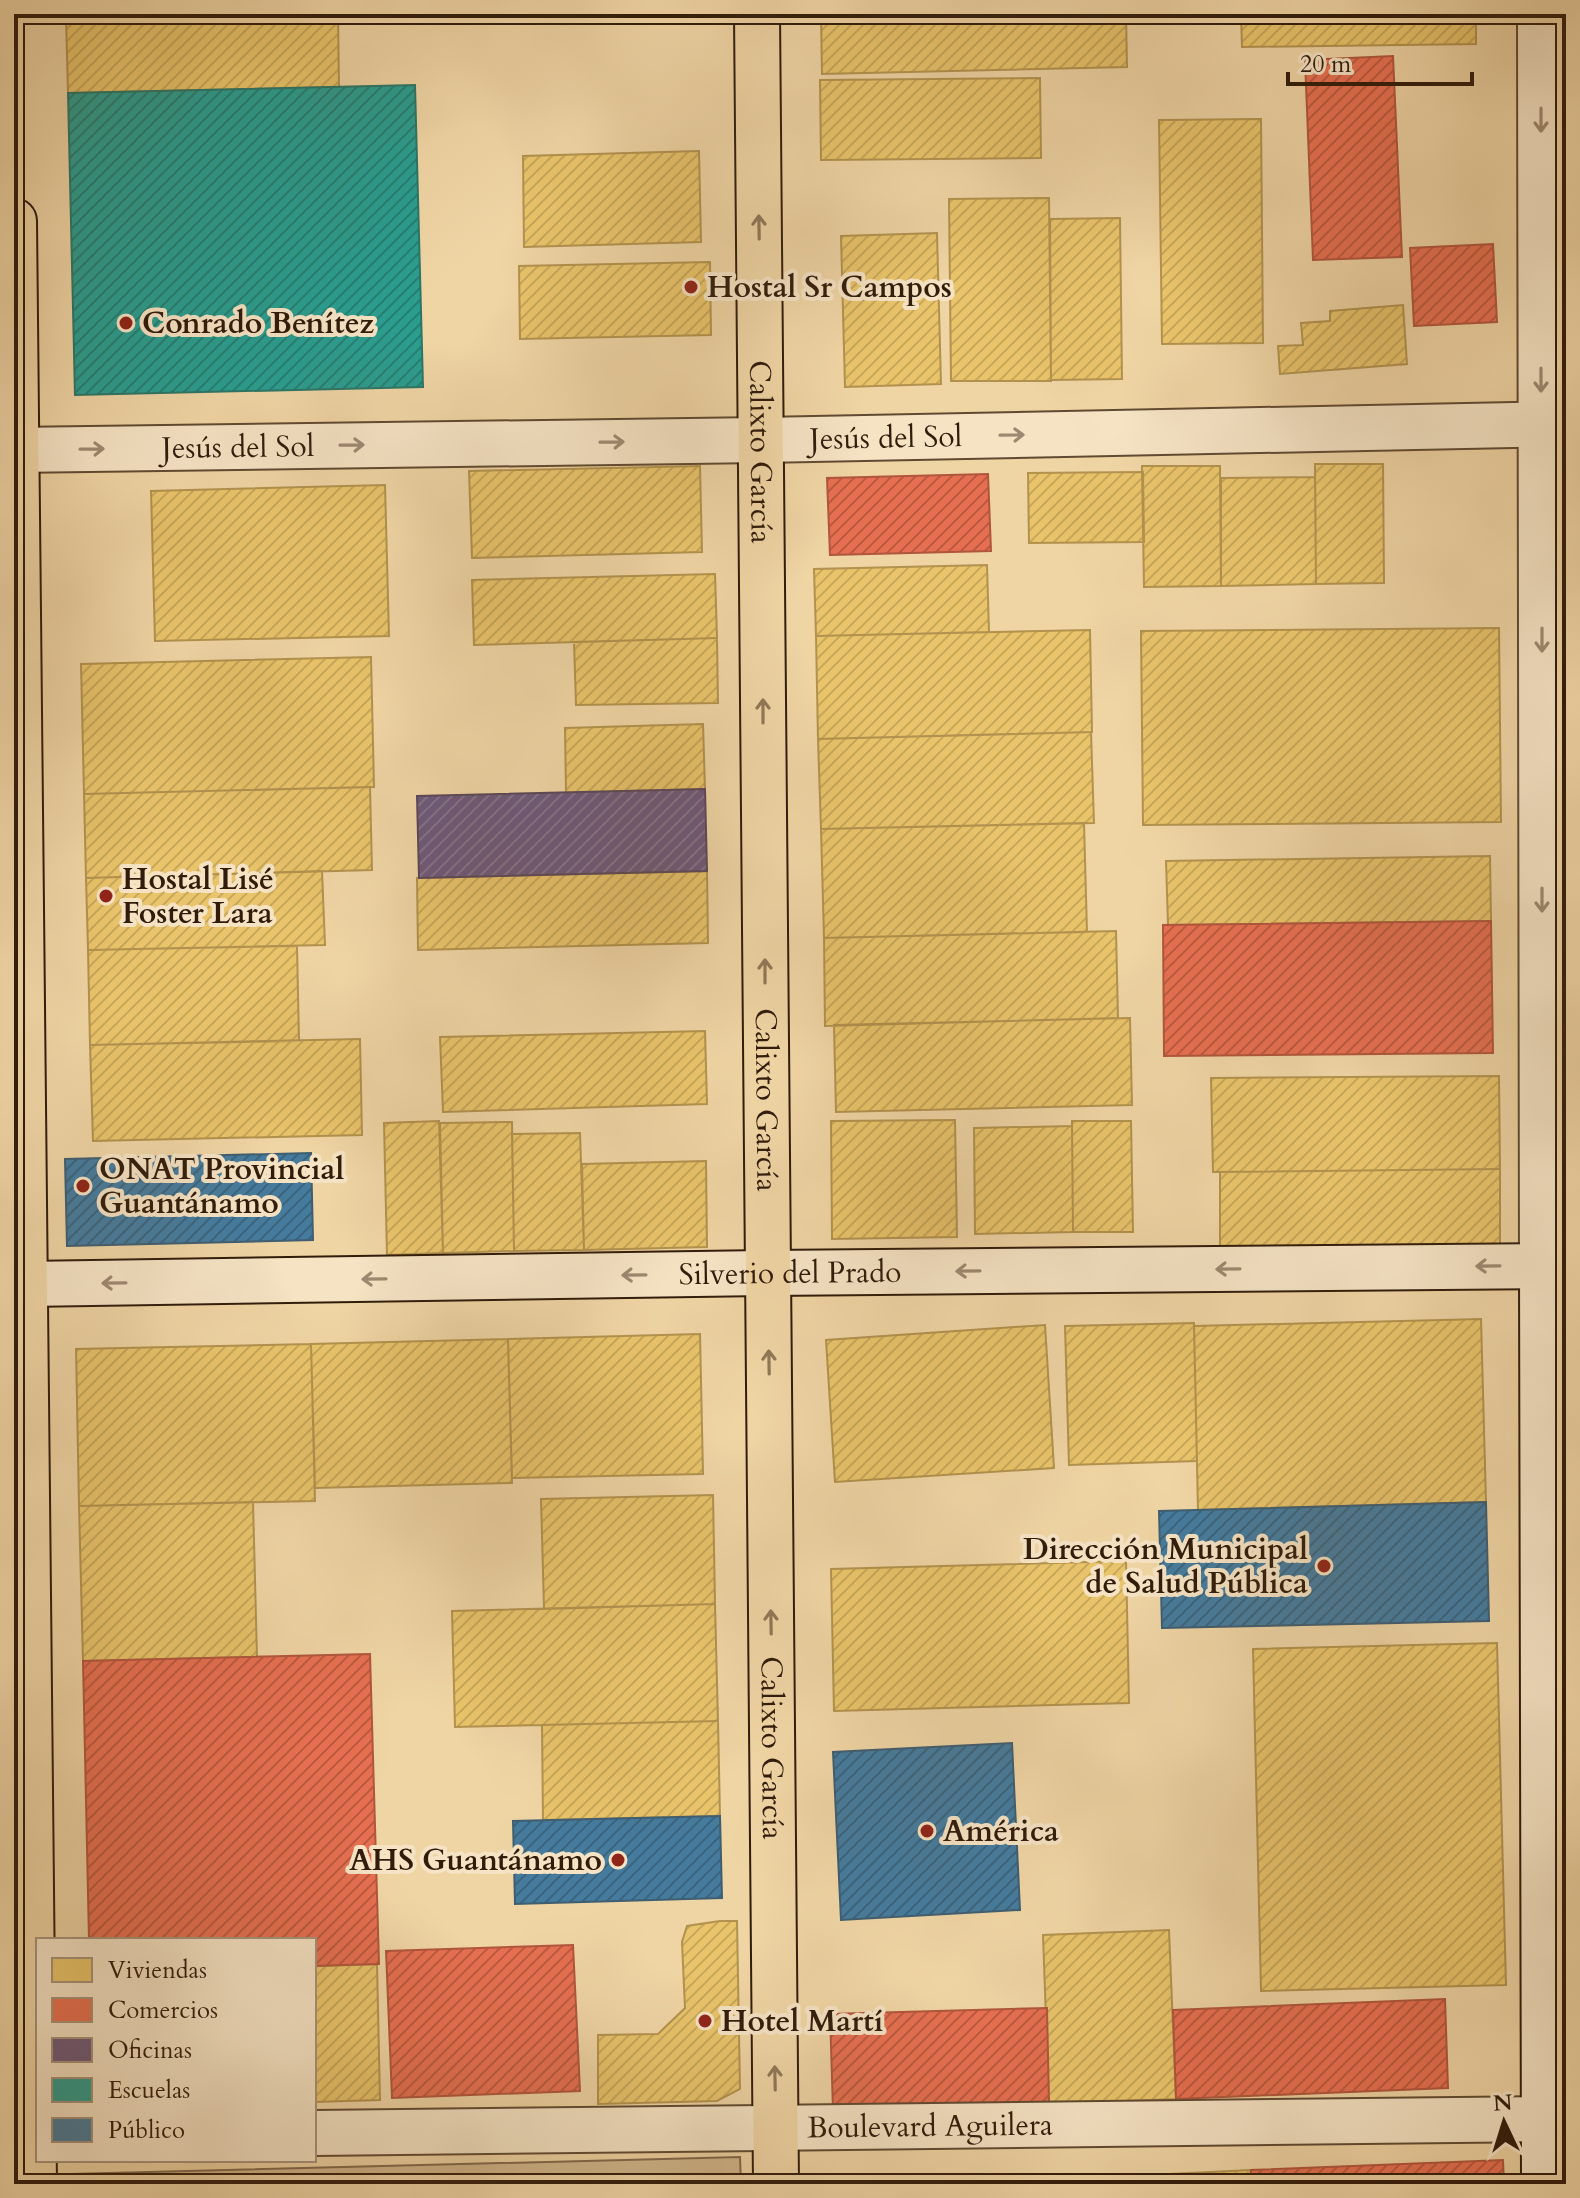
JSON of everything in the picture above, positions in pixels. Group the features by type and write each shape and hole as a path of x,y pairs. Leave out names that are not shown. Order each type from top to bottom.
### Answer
{"main road":[{"name":"Calixto García","path":"757,14 776,2184"},
{"path":"14,221 28,2136 34,2184"}],"street":[{"path":"1540,14 1554,425 1555,2119 1544,2184"},
{"name":"Jesús del Sol","path":"15,450 1554,425"},
{"name":"Silverio del Prado","path":"20,1284 1554,1266"},
{"name":"Boulevard Aguilera","path":"316,2133 1555,2119"}],"shaded area":[{"path":"740,2157 741,2184 70,2184 70,2174"}],"building: Viviendas":[{"path":"65,14 175,14 66,17"},
{"path":"338,14 339,87 68,93 66,17"},
{"path":"821,14 1126,14 1127,67 822,74"},
{"path":"1241,14 1476,14 1476,44 1242,47"},
{"path":"1040,78 1041,158 821,160 820,80"},
{"path":"1261,119 1263,343 1162,344 1159,120"},
{"path":"699,151 701,242 524,247 523,156"},
{"path":"1049,198 1051,381 951,381 949,199"},
{"path":"1120,218 1122,379 1051,380 1050,219"},
{"path":"937,233 941,384 845,387 841,236"},
{"path":"710,262 711,335 520,339 519,266"},
{"path":"1403,305 1407,364 1280,374 1278,346 1303,345 1301,323 1330,321 1330,311"},
{"path":"1315,464 1383,464 1384,583 1316,584"},
{"path":"700,466 702,552 472,558 469,471"},
{"path":"1142,466 1220,466 1221,586 1144,587"},
{"path":"1143,472 1144,542 1029,543 1028,473"},
{"path":"1315,477 1316,584 1221,586 1221,478"},
{"path":"385,485 389,636 155,641 151,491"},
{"path":"987,565 989,632 816,636 814,569"},
{"path":"715,574 717,638 474,645 472,580"},
{"path":"1499,628 1501,822 1143,825 1141,631"},
{"path":"1090,630 1092,732 818,739 816,636"},
{"path":"717,638 718,703 576,705 574,642"},
{"path":"371,657 374,787 84,794 81,664"},
{"path":"703,724 705,789 566,793 565,728"},
{"path":"1091,732 1094,823 821,829 818,739"},
{"path":"370,787 372,870 86,878 84,794"},
{"path":"1084,823 1087,932 824,938 821,829"},
{"path":"1490,856 1491,921 1168,925 1166,861"},
{"path":"322,871 325,945 88,950 86,878"},
{"path":"707,871 708,943 418,950 417,878"},
{"path":"1116,931 1118,1018 825,1026 824,938"},
{"path":"297,946 299,1041 90,1045 88,950"},
{"path":"1130,1018 1132,1105 836,1112 834,1025"},
{"path":"705,1031 707,1104 443,1112 440,1037"},
{"path":"360,1039 362,1135 93,1141 90,1045"},
{"path":"1499,1076 1500,1169 1213,1172 1211,1078"},
{"path":"955,1120 957,1237 832,1239 831,1121"},
{"path":"439,1121 443,1253 387,1255 384,1123"},
{"path":"1072,1121 1131,1121 1133,1232 1073,1232"},
{"path":"512,1122 514,1251 443,1253 440,1123"},
{"path":"1072,1126 1073,1232 975,1234 974,1128"},
{"path":"580,1133 584,1250 514,1251 512,1134"},
{"path":"706,1161 707,1247 584,1250 582,1164"},
{"path":"1500,1169 1500,1247 1220,1251 1220,1172"},
{"path":"1481,1319 1486,1502 1198,1510 1194,1326"},
{"path":"1194,1323 1197,1461 1069,1465 1065,1326"},
{"path":"1045,1325 1054,1468 835,1482 826,1340"},
{"path":"700,1334 703,1474 512,1478 508,1339"},
{"path":"508,1339 512,1483 315,1488 311,1344"},
{"path":"311,1344 315,1501 79,1506 76,1349"},
{"path":"713,1495 715,1604 544,1609 541,1499"},
{"path":"253,1502 257,1657 83,1661 79,1506"},
{"path":"1126,1561 1129,1703 834,1711 831,1569"},
{"path":"715,1604 718,1721 455,1727 452,1611"},
{"path":"1497,1643 1506,1985 1261,1991 1253,1649"},
{"path":"718,1721 720,1816 543,1820 542,1725"},
{"name":"Hotel Martí","path":"737,1921 740,2089 717,2101 598,2104 598,2035 658,2034 685,2008 682,1942 687,1926"},
{"path":"1169,1930 1176,2099 1049,2104 1043,1935"},
{"path":"377,1964 380,2100 316,2102 316,1966"},
{"path":"1251,2170 1251,2184 1170,2184 1170,2174"}],"building: Comercios":[{"path":"1393,56 1402,257 1313,260 1305,60"},
{"path":"1493,244 1497,322 1414,326 1410,248"},
{"path":"988,474 991,551 830,555 827,478"},
{"path":"1491,921 1493,1053 1164,1056 1163,925"},
{"path":"370,1654 379,1964 316,1966 316,1938 89,1938 83,1661"},
{"path":"573,1945 580,2091 392,2098 386,1951"},
{"path":"1445,1999 1448,2088 1176,2099 1173,2010"},
{"path":"1047,2008 1049,2104 833,2110 830,2014"},
{"path":"1503,2160 1504,2184 1251,2184 1251,2170"}],"building: Oficinas":[{"path":"705,789 707,871 419,878 417,796"},
{"path":"1170,2174 1170,2184 927,2184"}],"building: Escuelas":[{"path":"415,85 423,387 75,395 68,93"}],"building: Público":[{"path":"311,1153 313,1240 67,1246 65,1159"},
{"name":"Dirección Municipal de Salud Pública","path":"1486,1502 1489,1621 1162,1628 1159,1511"},
{"name":"América","path":"1012,1743 1020,1910 841,1920 833,1752"},
{"name":"AHS Guantánamo","path":"720,1816 722,1898 515,1904 513,1821"}],"place":[{"name":"Hostal Sr Campos","path":"691,287"},
{"name":"Conrado Benítez","path":"126,323"},
{"name":"Hostal Lisé Foster Lara","path":"106,896"},
{"name":"ONAT Provincial Guantánamo","path":"83,1186"},
{"name":"Dirección Municipal de Salud Pública","path":"1324,1566"},
{"name":"América","path":"927,1831"},
{"name":"AHS Guantánamo","path":"618,1860"},
{"name":"Hotel Martí","path":"705,2021"}]}
